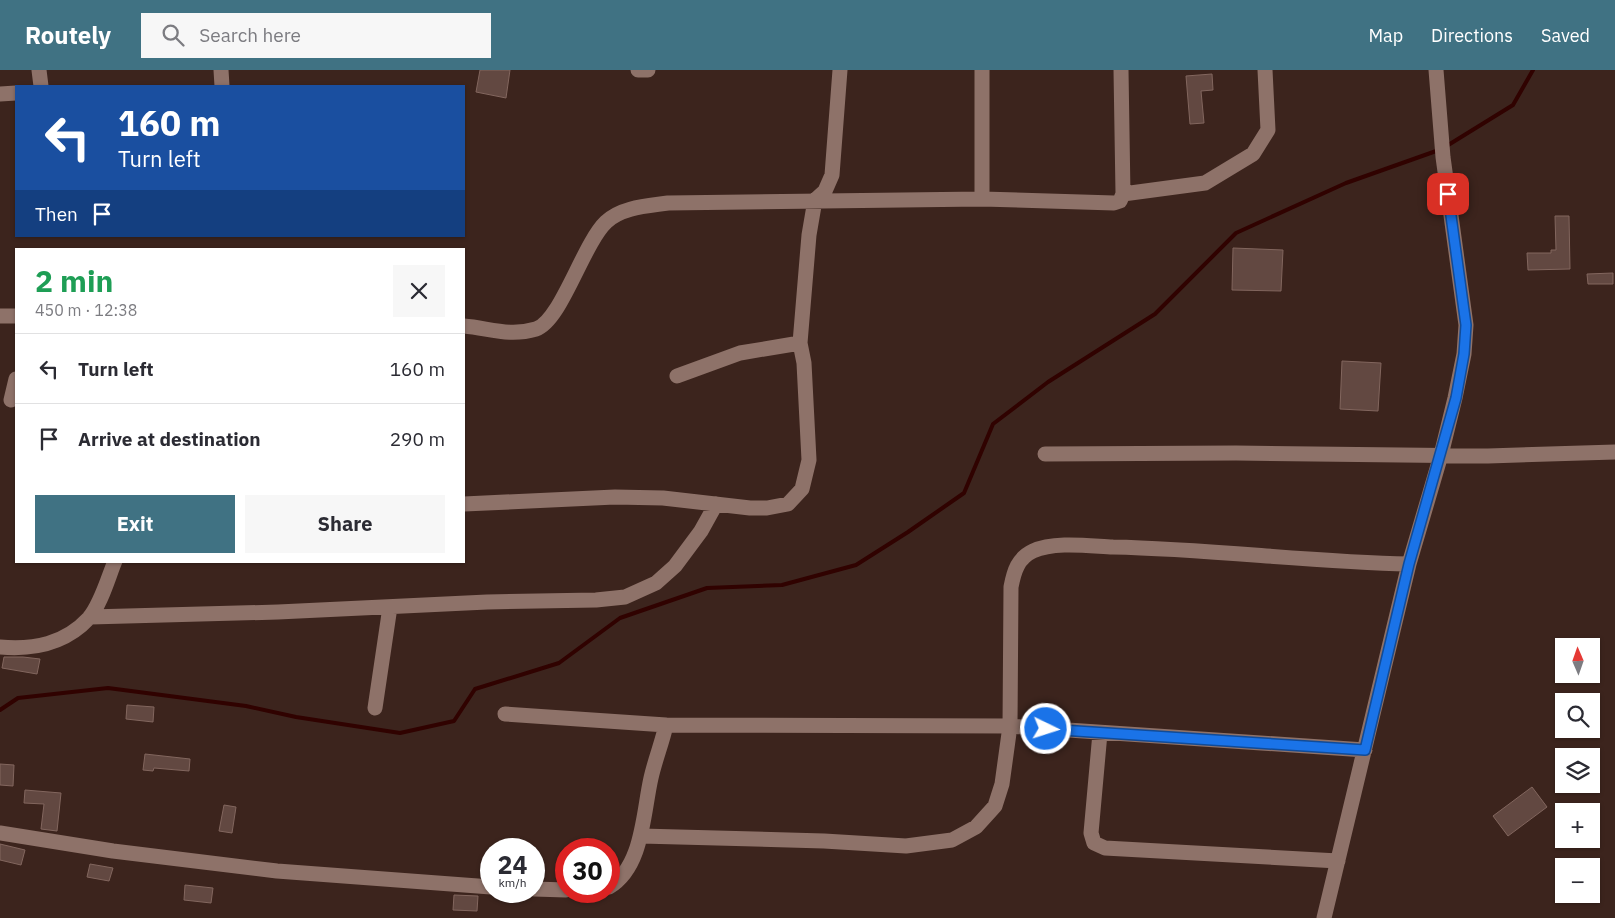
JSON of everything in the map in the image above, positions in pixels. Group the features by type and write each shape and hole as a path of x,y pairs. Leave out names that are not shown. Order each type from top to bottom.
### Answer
{"street":[{"path":"39,70 41,85"},
{"path":"221,70 222,85"},
{"path":"638,70 648,70"},
{"path":"465,504 615,497 663,498 750,508 779,507 788,504 802,489 809,460 804,363 800,343 809,235 815,200 825,191 832,175 840,70"},
{"path":"982,70 984,156 982,199"},
{"path":"465,326 504,332 527,331 542,326 552,317 576,268 601,228 607,221 624,211 668,203 815,200 982,199 1114,204 1120,201 1123,194 1121,70"},
{"path":"1123,194 1205,183 1254,154 1268,130 1266,70"},
{"path":"1324,918 1409,564 1456,398 1464,354 1466,325 1443,157 1436,70"},
{"path":"0,94 15,94"},
{"path":"0,316 15,316"},
{"path":"677,376 740,353 800,343"},
{"path":"11,400 15,383"},
{"path":"1045,454 1236,453 1488,456 1615,452"},
{"path":"90,617 278,612 487,602 596,600 625,597 656,583 675,566 701,531 716,504"},
{"path":"641,836 824,841 906,846 952,840 976,828 995,806 1002,784 1010,726 1010,587 1014,572 1021,558 1034,550 1068,546 1162,548 1364,563 1409,564"},
{"path":"0,647 45,646 66,636 90,617 115,563"},
{"path":"375,708 390,607"},
{"path":"505,714 666,725 1010,726 1365,750"},
{"path":"620,879 626,874 641,836 652,771 666,725"},
{"path":"1100,733 1091,833 1094,843 1105,848 1338,861"},
{"path":"0,833 113,851 277,871 480,887"}],"building":[{"path":"480,70 510,70 506,98 476,92"},
{"path":"1212,74 1213,90 1201,91 1204,123 1190,124 1186,76"},
{"path":"1555,216 1569,216 1570,269 1528,270 1527,253 1551,253 1551,250 1556,250"},
{"path":"1233,248 1283,250 1281,291 1232,290"},
{"path":"1613,273 1613,284 1588,284 1587,274"},
{"path":"1342,361 1381,363 1378,411 1340,409"},
{"path":"4,657 40,659 37,674 2,668"},
{"path":"127,705 154,707 153,722 126,719"},
{"path":"145,754 190,759 189,771 154,768 153,771 143,770"},
{"path":"0,764 14,765 13,786 0,785"},
{"path":"1532,787 1547,807 1508,836 1493,816"},
{"path":"25,790 61,793 57,831 41,829 44,804 24,803"},
{"path":"224,805 236,807 232,833 219,831"},
{"path":"0,844 25,850 21,865 0,860"},
{"path":"90,864 113,868 109,881 87,877"},
{"path":"185,885 213,888 211,903 184,900"},
{"path":"454,895 478,896 477,911 453,910"}],"waterway":[{"path":"1445,147 1513,105 1533,70"},
{"path":"0,710 18,698 108,688 246,706 296,717 400,733 454,721 475,689 559,663 620,618 707,588 782,585 856,565 964,493 993,424 1048,382 1155,314 1236,233 1346,183 1439,150"}],"route":[{"path":"1046,729 1365,750 1409,564 1456,398 1464,354 1466,325 1448,194"}]}
